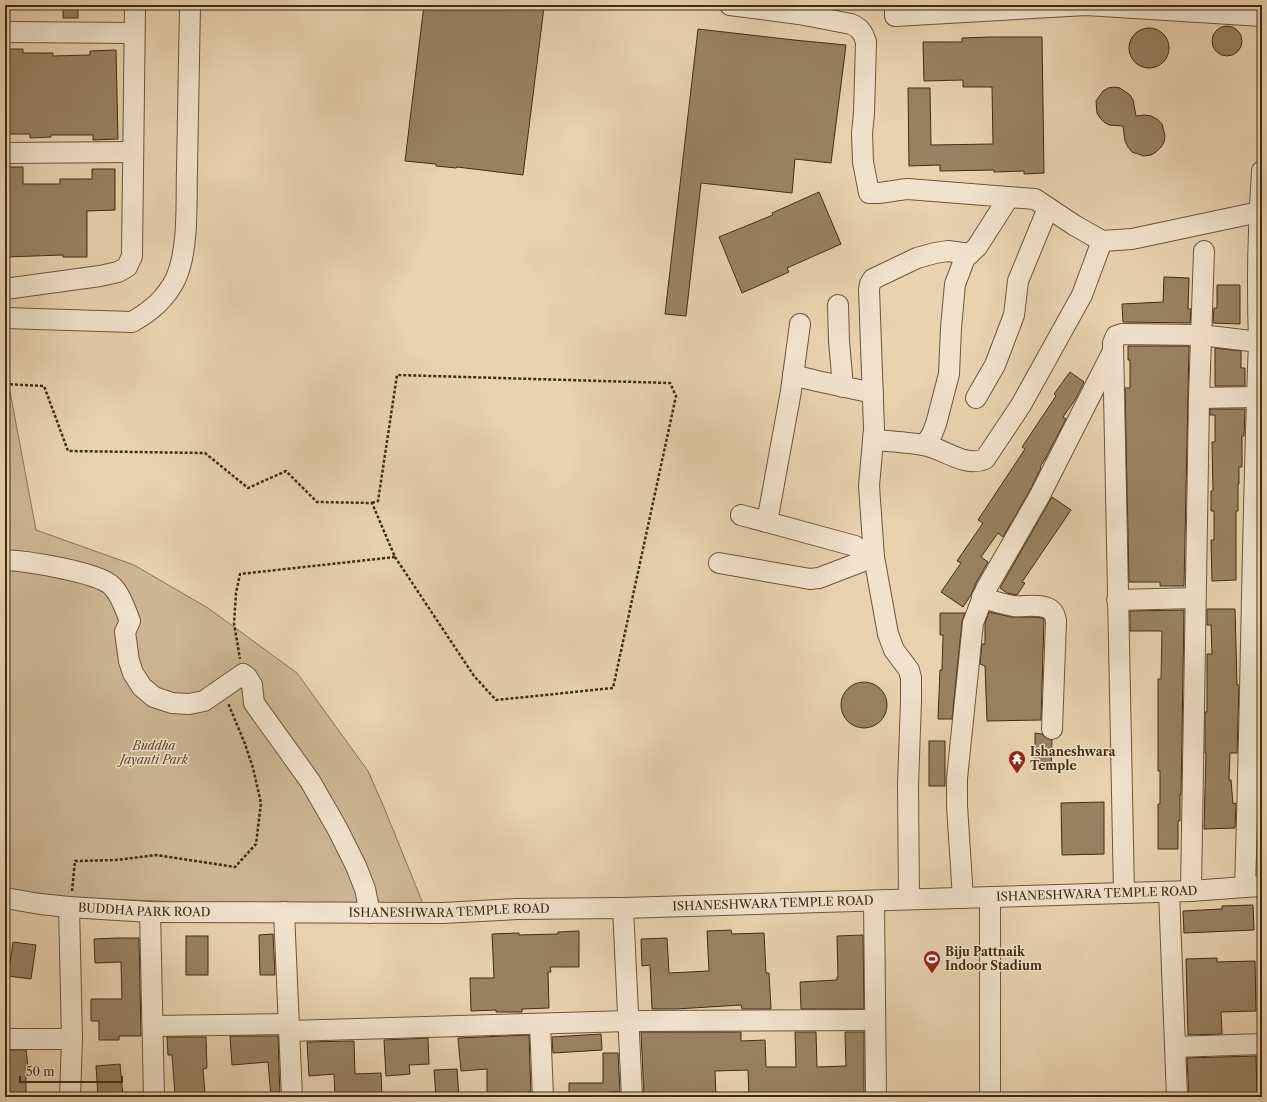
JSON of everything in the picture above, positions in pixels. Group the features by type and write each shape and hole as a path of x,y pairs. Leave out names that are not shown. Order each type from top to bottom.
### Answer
{"street":[{"path":"5,289 100,276 118,272 128,267 132,256 135,5"},
{"path":"5,318 132,322 148,313 164,298 176,279 182,262 186,223 190,5"},
{"path":"730,5 799,14 850,24 858,28 863,33 866,42 862,150 869,193 886,193 908,189 1035,198 1074,225 1102,241 1132,239 1259,212"},
{"path":"895,5 895,16 1091,5 1262,16"},
{"path":"5,32 134,33"},
{"path":"5,154 133,152"},
{"path":"1253,887 1256,753 1258,307 1261,233 1259,212 1262,171"},
{"path":"925,445 936,424 949,374 955,284 965,258 977,247 1009,197"},
{"path":"976,398 995,365 1014,316 1018,281 1048,208"},
{"path":"873,440 925,445 969,462 978,462 985,459 1021,405 1082,295 1102,241"},
{"path":"909,900 908,786 911,678 909,670 894,650 888,634 870,558 868,486 874,429 869,289 873,279 918,258 948,251 970,254"},
{"path":"1191,892 1199,398 1204,251"},
{"path":"838,305 843,387"},
{"path":"767,522 793,375 800,324"},
{"path":"1124,893 1113,343 1116,336 1122,334 1201,335 1259,342"},
{"path":"963,898 957,806 957,778 973,623 982,597 1039,497 1113,351"},
{"path":"793,375 873,393"},
{"path":"1199,398 1257,397"},
{"path":"741,515 855,546 870,558"},
{"path":"719,563 810,579 819,578 870,558"},
{"path":"5,560 28,562 75,572 98,578 111,584 118,593 130,621 125,632 129,661 133,673 142,687 154,697 172,703 189,704 204,701 243,674 247,677 252,685 254,703 310,781 337,828 356,866 365,889 370,913"},
{"path":"982,597 996,603 1013,606 1040,607 1051,610 1054,614 1056,621 1052,729"},
{"path":"1117,600 1195,598"},
{"name":"ISHANESHWARA TEMPLE ROAD","path":"284,912 442,913 517,909 623,908 1191,892 1253,887"},
{"path":"1169,892 1177,1097"},
{"path":"990,897 990,1097"},
{"name":"BUDDHA PARK ROAD","path":"5,898 70,907 150,912 284,912"},
{"path":"874,900 876,1097"},
{"path":"70,907 72,1039 70,1097"},
{"path":"623,908 632,1097"},
{"path":"150,912 154,1097"},
{"path":"284,912 292,1097"},
{"path":"153,1026 289,1027 875,1020"},
{"path":"540,1024 543,1097"},
{"path":"5,1032 31,1039"},
{"path":"5,1039 72,1039"},
{"path":"1175,1047 1262,1044"}],"path":[{"path":"5,384 44,386 68,452 205,453 248,488 286,471 317,502 372,503 378,500 398,375 670,383 676,396 613,688 496,700 474,676 395,557 372,503"},
{"path":"243,674 234,623 236,592 240,574 395,557"},
{"path":"70,907 75,861 116,860 156,855 235,867 256,844 261,803 253,768 245,744 222,689"}],"green space":[{"name":"Buddha Jayanti Park","path":"5,365 36,530 134,565 208,608 297,673 368,771 426,911 25,896 5,890"}],"building":[{"path":"63,5 78,5 78,18 63,18"},
{"path":"424,5 521,5 544,7 523,175 436,166 436,164 405,161"},
{"path":"1227,26 1238,30 1242,41 1238,52 1227,56 1216,52 1212,41 1216,30"},
{"path":"1149,28 1157,30 1163,34 1167,40 1169,48 1167,56 1163,62 1157,66 1149,68 1141,66 1135,62 1131,56 1129,48 1131,40 1135,34 1141,30"},
{"path":"698,29 846,45 831,163 795,159 792,193 701,183 686,316 665,314"},
{"path":"1042,37 1044,173 1024,174 1024,171 994,172 994,170 940,171 940,165 909,166 908,88 930,88 931,145 993,144 992,87 963,87 963,80 924,81 923,42 962,42 962,38"},
{"path":"5,49 23,49 23,53 53,53 53,56 90,55 90,51 116,50 118,139 93,140 93,135 51,135 51,137 30,138 30,134 5,134"},
{"path":"1114,87 1120,88 1130,95 1133,100 1136,116 1151,116 1162,124 1165,136 1164,142 1156,152 1151,155 1144,156 1132,152 1125,141 1123,126 1109,125 1100,118 1097,113 1096,101 1103,91"},
{"path":"5,167 23,167 23,184 60,184 60,179 92,179 92,169 115,169 115,210 87,211 87,257 63,257 63,255 5,257"},
{"path":"819,192 841,244 787,268 789,272 742,293 719,237 773,215 772,213"},
{"path":"1164,277 1189,278 1188,309 1191,309 1190,323 1123,322 1122,304 1163,302"},
{"path":"1217,285 1240,285 1240,324 1213,323 1214,308 1217,308"},
{"path":"1128,346 1189,346 1184,586 1160,586 1160,582 1129,582 1125,389 1130,388 1130,360 1128,360"},
{"path":"1215,348 1241,351 1241,368 1245,368 1245,386 1215,386"},
{"path":"1070,372 1084,382 1075,400 1063,417 1066,419 1040,467 1041,468 1029,492 1003,537 998,533 981,557 988,562 963,607 941,592 961,563 957,561 983,523 978,520 1025,449 1022,447 1056,396 1054,394"},
{"path":"1210,409 1245,409 1244,436 1242,436 1242,467 1239,467 1238,511 1236,511 1236,580 1212,581 1211,540 1214,540 1214,511 1211,511 1211,491 1213,491 1212,442 1215,442 1215,415 1210,415"},
{"path":"1052,497 1071,510 1022,582 1025,583 1017,595 1007,593 1000,588"},
{"path":"1207,609 1235,609 1237,685 1239,685 1237,753 1230,753 1229,780 1231,780 1233,804 1236,803 1235,828 1204,829 1207,654 1212,654 1211,625 1207,625"},
{"path":"1184,610 1181,795 1180,821 1178,821 1178,849 1158,849 1160,771 1158,771 1158,679 1161,679 1162,631 1130,631 1130,611"},
{"path":"989,612 1011,617 1037,617 1044,619 1041,720 987,721 985,666 980,664 982,644 985,644 985,623"},
{"path":"940,613 965,613 962,622 952,719 938,719 943,635 940,635"},
{"path":"864,682 877,686 883,692 887,705 883,718 877,724 864,728 851,724 845,718 841,705 845,692 851,686"},
{"path":"1035,733 1042,734 1046,738 1052,740 1051,769 1035,769"},
{"path":"929,741 945,741 945,786 929,786"},
{"path":"1104,802 1104,854 1062,855 1061,803"},
{"path":"1253,905 1254,930 1184,933 1183,911 1222,909 1222,906"},
{"path":"731,930 732,934 764,933 766,973 769,973 771,1009 742,1009 741,1005 652,1009 650,965 642,966 641,939 667,938 669,973 709,971 707,931"},
{"path":"579,931 579,967 550,967 551,972 548,972 549,1008 522,1009 522,1012 496,1012 496,1010 471,1011 470,978 494,978 492,934 558,934 558,932"},
{"path":"273,934 275,975 260,975 259,935"},
{"path":"863,935 864,1009 801,1009 800,982 837,980 837,936"},
{"path":"186,936 208,936 208,975 186,975"},
{"path":"139,938 141,1036 119,1036 119,1040 99,1040 99,1021 91,1021 91,999 122,999 121,962 95,963 94,939"},
{"path":"13,942 36,945 31,979 8,976"},
{"path":"1217,958 1217,962 1255,961 1256,1011 1221,1012 1222,1034 1188,1035 1186,959"},
{"path":"641,1032 741,1032 741,1041 765,1040 766,1067 796,1067 795,1032 816,1032 817,1067 846,1066 845,1032 864,1032 864,1097 852,1097 851,1095 817,1097 749,1097 748,1070 715,1071 716,1097 644,1097"},
{"path":"601,1034 602,1050 553,1053 552,1037"},
{"path":"529,1035 531,1097 487,1097 487,1069 461,1071 458,1038"},
{"path":"230,1036 278,1036 280,1097 271,1097 268,1062 232,1065"},
{"path":"167,1037 206,1037 207,1068 203,1069 205,1093 175,1095 172,1055 168,1055"},
{"path":"428,1038 429,1064 409,1065 410,1074 386,1076 384,1040"},
{"path":"354,1041 355,1074 381,1073 382,1097 335,1097 334,1074 309,1076 307,1042"},
{"path":"5,1050 26,1050 28,1067 26,1067 26,1097 5,1097"},
{"path":"603,1053 618,1053 620,1092 611,1092 611,1097 569,1097 569,1083 603,1083"},
{"path":"1256,1056 1257,1097 1189,1097 1187,1058"},
{"path":"120,1064 123,1097 98,1097 96,1066"},
{"path":"457,1069 459,1097 436,1097 434,1070"}],"place":[{"name":"Ishaneshwara Temple","path":"1017,774"},
{"name":"Biju Pattnaik Indoor Stadium","path":"932,974"}]}
